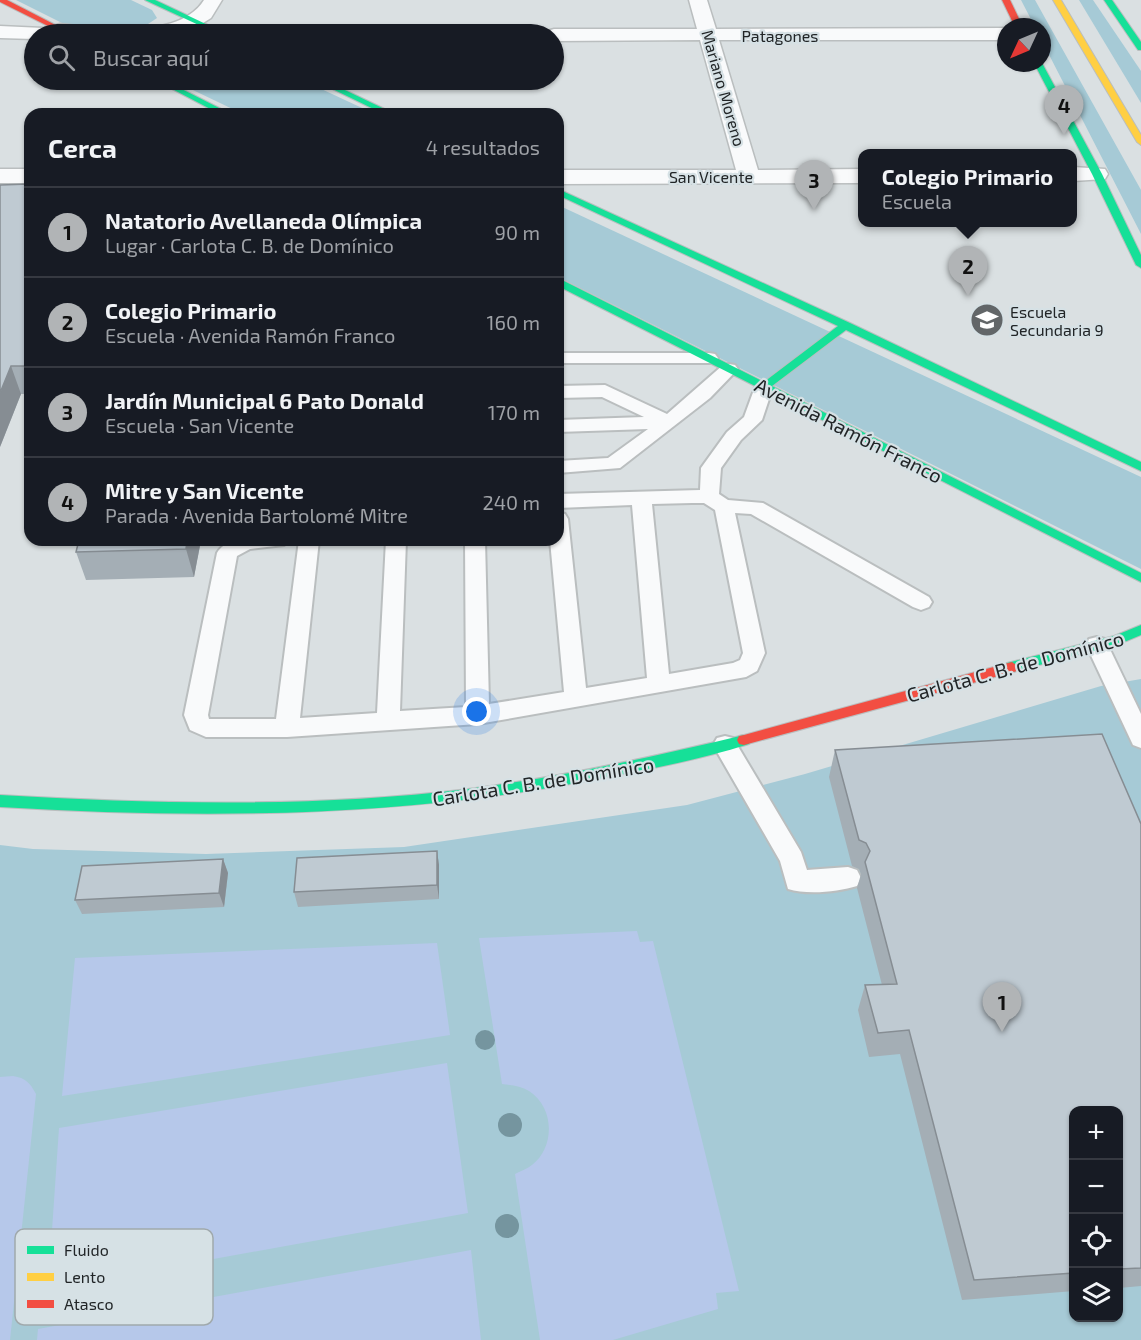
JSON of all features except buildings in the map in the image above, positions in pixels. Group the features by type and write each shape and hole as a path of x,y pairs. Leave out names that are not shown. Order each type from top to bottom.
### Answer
{"main road":[{"path":"0,0 41,24"},
{"path":"149,0 200,24"},
{"path":"1006,0 1015,18"},
{"path":"1057,0 1141,142"},
{"path":"1108,0 1138,39"},
{"path":"1043,72 1141,265"},
{"path":"179,90 215,108"},
{"path":"340,90 379,108"},
{"path":"564,195 846,325 1141,467"},
{"name":"Avenida Ramón Franco","path":"564,285 1141,579"},
{"path":"765,387 846,325"},
{"name":"Carlota C. B. de Domínico","path":"0,801 158,812 296,811 381,806 533,787 617,773 1118,640 1141,630"}],"street":[{"path":"189,24 196,22 208,12 213,0"},
{"name":"Mariano Moreno","path":"699,0 749,176"},
{"path":"0,32 24,32"},
{"name":"Patagones","path":"564,35 997,34"},
{"path":"1077,174 1096,174"},
{"path":"0,176 24,176"},
{"name":"San Vicente","path":"564,177 858,176"}],"lane":[{"path":"564,358 709,358"},
{"path":"564,466 613,464 669,422 729,369"},
{"path":"235,546 227,553 196,715 198,724 206,728 287,728 478,715 738,671 749,665 754,653 717,502 711,468 734,436 753,420 765,387"},
{"path":"564,392 605,391 669,422"},
{"path":"564,426 669,422"},
{"path":"641,498 659,685"},
{"path":"564,501 641,498 717,502 756,508 921,602"},
{"path":"287,728 308,546"},
{"path":"388,721 396,546"},
{"path":"475,546 478,715"},
{"path":"561,546 576,699"},
{"path":"1097,645 1141,739"},
{"path":"725,745 792,860 797,881 848,878"}],"shaded area":[{"path":"16,0 131,0 152,10 157,18 148,24 64,24"},
{"path":"1021,0 1035,0 1045,18 1030,18"},
{"path":"1079,0 1093,0 1141,71 1141,103"},
{"path":"1051,29 1141,190 1141,234 1051,59"},
{"path":"193,90 323,90 362,108 230,108"},
{"path":"564,208 1141,477 1141,569 564,280"},
{"path":"1141,679 1141,1340 0,1340 0,845 33,849 206,854 404,847 687,805 805,774 1101,686"},
{"path":"637,931 640,942 653,941 739,1291 716,1293 718,1309 613,1340 540,1340 515,1174 528,1168 540,1157 545,1148 549,1128 544,1107 538,1098 520,1087 502,1084 479,938"},
{"path":"437,943 450,1035 62,1096 75,958"},
{"path":"447,1063 468,1213 213,1259 213,1229 52,1229 59,1128"},
{"path":"0,1077 21,1078 32,1087 36,1094 22,1229 15,1229 15,1293 10,1340 0,1340"},
{"path":"471,1250 481,1340 37,1340 38,1329 60,1325 213,1325 213,1297"}],"traffic: fast":[{"path":"149,0 201,24"},
{"path":"1108,0 1141,48"},
{"path":"1043,72 1097,174 1141,265"},
{"path":"179,90 215,108"},
{"path":"339,90 378,108"},
{"path":"564,195 809,308 1141,467"},
{"path":"564,285 1141,578"},
{"path":"764,387 846,325"},
{"path":"1012,667 1117,640 1141,630"},
{"path":"0,801 95,807 189,809 375,804 467,795 559,781 651,763 744,740"}],"traffic: slow":[{"path":"1057,0 1141,142"}],"traffic: jam":[{"path":"1,0 49,24"},
{"path":"1006,0 1015,18"},
{"path":"744,740 1012,667"}],"place":[{"name":"Mitre y San Vicente","path":"1064,135"},
{"name":"Jardín Municipal 6 Pato Donald","path":"814,210"},
{"name":"Colegio Primario","path":"968,296"},
{"name":"Escuela Secundaria 9","path":"987,320"},
{"name":"Natatorio Avellaneda Olímpica","path":"1002,1032"}]}
